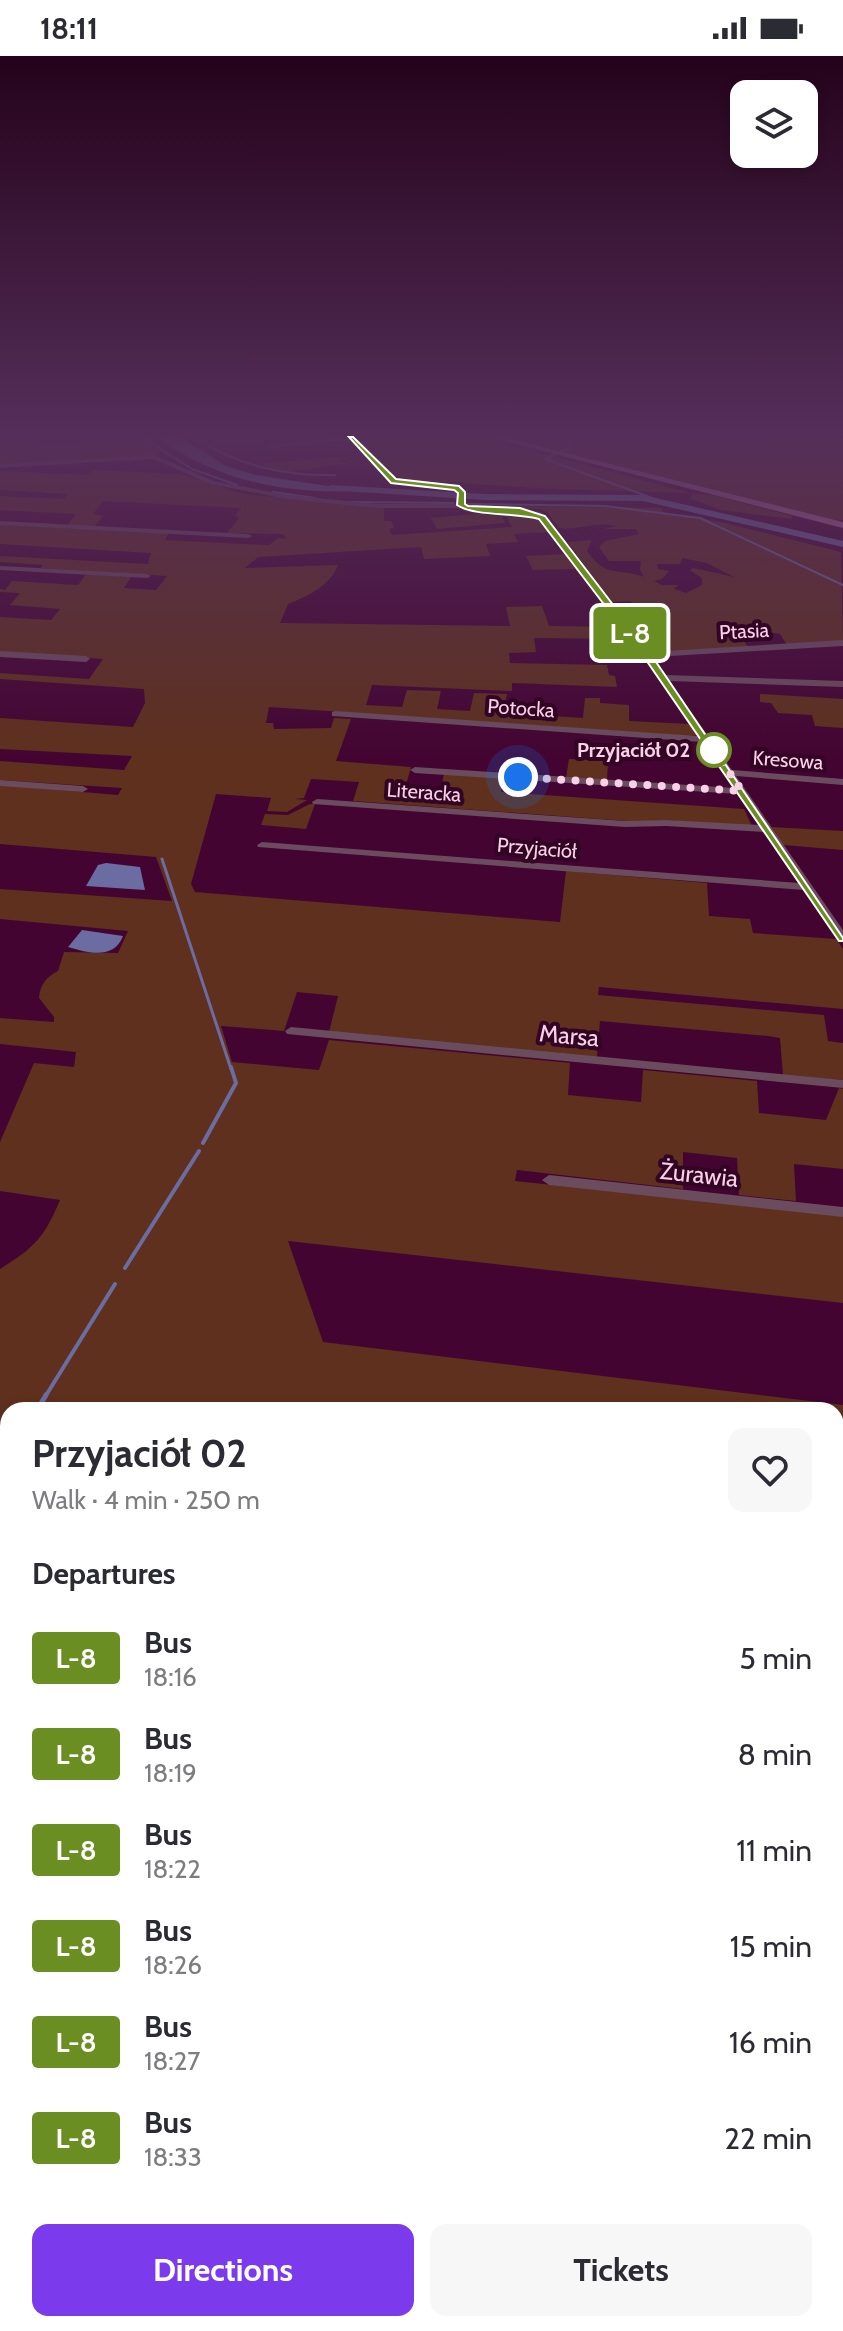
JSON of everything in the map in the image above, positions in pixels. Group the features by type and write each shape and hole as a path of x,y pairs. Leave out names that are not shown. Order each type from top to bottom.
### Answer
{"street":[{"path":"563,544 647,655 843,938"},
{"path":"0,568 147,576"},
{"name":"Ptasia","path":"647,655 843,643"},
{"path":"0,654 86,659"},
{"path":"663,678 843,684"},
{"name":"Potocka","path":"335,714 706,739"},
{"path":"415,770 742,791"},
{"name":"Kresowa","path":"730,773 843,782"},
{"path":"0,783 83,789"},
{"name":"Literacka","path":"317,802 625,824 666,823 769,829"},
{"name":"Przyjaciół","path":"262,845 809,887"},
{"name":"Marsa","path":"291,1031 843,1084"},
{"name":"Żurawia","path":"549,1180 843,1212"}],"shaded area":[{"path":"3,544 486,544 490,556 424,559 421,547 258,557 245,568 338,565 324,584 288,604 280,623 510,626 506,607 542,606 549,626 619,627 628,639 534,638 536,652 509,653 510,663 607,665 609,675 615,676 617,687 512,683 512,691 372,685 366,705 402,707 407,690 441,691 437,709 470,711 474,693 507,694 503,713 583,718 585,698 600,698 600,703 629,705 629,721 690,724 698,735 269,707 266,723 273,723 274,729 331,728 334,718 351,719 336,761 411,767 406,785 441,788 444,774 503,778 501,792 744,809 752,826 661,820 641,822 353,801 359,782 311,779 304,798 295,799 307,800 287,812 267,811 271,798 216,794 191,884 195,892 560,922 566,871 707,883 709,916 750,919 753,933 836,939 843,949 843,1009 599,987 598,995 824,1015 828,1041 843,1043 843,1080 783,1075 780,1038 768,1036 600,1021 597,1057 329,1032 338,996 297,992 284,1031 221,1026 232,1062 319,1070 329,1040 570,1063 568,1095 641,1102 643,1070 757,1081 759,1113 826,1120 839,1088 843,1089 843,1169 794,1164 796,1201 739,1195 737,1158 683,1152 683,1189 517,1170 515,1181 843,1216 843,1303 288,1241 323,1342 818,1402 0,1402 0,1269 37,1240 49,1224 60,1200 0,1191 0,1142 34,1063 74,1067 76,1052 0,1044 0,1018 54,1022 54,1017 39,998 44,982 58,971 64,952 118,953 128,931 0,919 0,889 172,901 156,857 0,844 0,785 118,795 122,788 0,780 0,761 124,770 132,756 0,749 0,718 133,727 145,703 144,689 0,679 0,673 89,679 103,659 0,652 0,617 51,620 60,609 10,605 20,593 0,592 0,589 5,590 12,581 78,585 86,574 131,577 124,588 156,590 167,576 41,568 43,565 0,562 0,556 148,564 151,553"},
{"path":"570,544 590,544 587,551 600,565 644,577 640,570 641,561 609,561 599,547 602,544 810,544 841,552 843,642 787,645 780,634 758,630 737,631 748,647 650,652 638,636 643,635 637,625 639,619 646,618 643,613 659,611 636,606 630,601 610,602","holes":["682,558 707,563 734,577 693,568 690,570 702,578 702,585 686,593 674,589 678,585 662,585 654,581 662,579 669,571 658,569 657,564 680,564"]},
{"path":"568,554 579,569 533,570 526,556"},
{"path":"760,694 843,699 843,728 815,726 812,715 778,713 771,703 760,702"},
{"path":"569,759 608,761 607,781 566,778"},
{"path":"315,804 306,829 261,825 265,814 288,815"},
{"path":"772,827 843,831 843,850 783,845"}],"water":[{"path":"98,865 140,867 145,890 86,886"},
{"path":"82,930 123,936 119,944 107,952 68,947"}],"waterway":[{"path":"756,544 843,585"},
{"path":"162,859 231,1069"},
{"path":"203,1143 236,1083 231,1067"},
{"path":"125,1268 199,1151"},
{"path":"45,1397 115,1284"},
{"path":"42,1402 46,1395"}],"bus line":[{"name":"L-8","path":"563,544 647,655 843,938"}],"place":[{"name":"Przyjaciół 02","path":"714,750"}],"route":[{"path":"518,777 742,791 714,750"}]}
